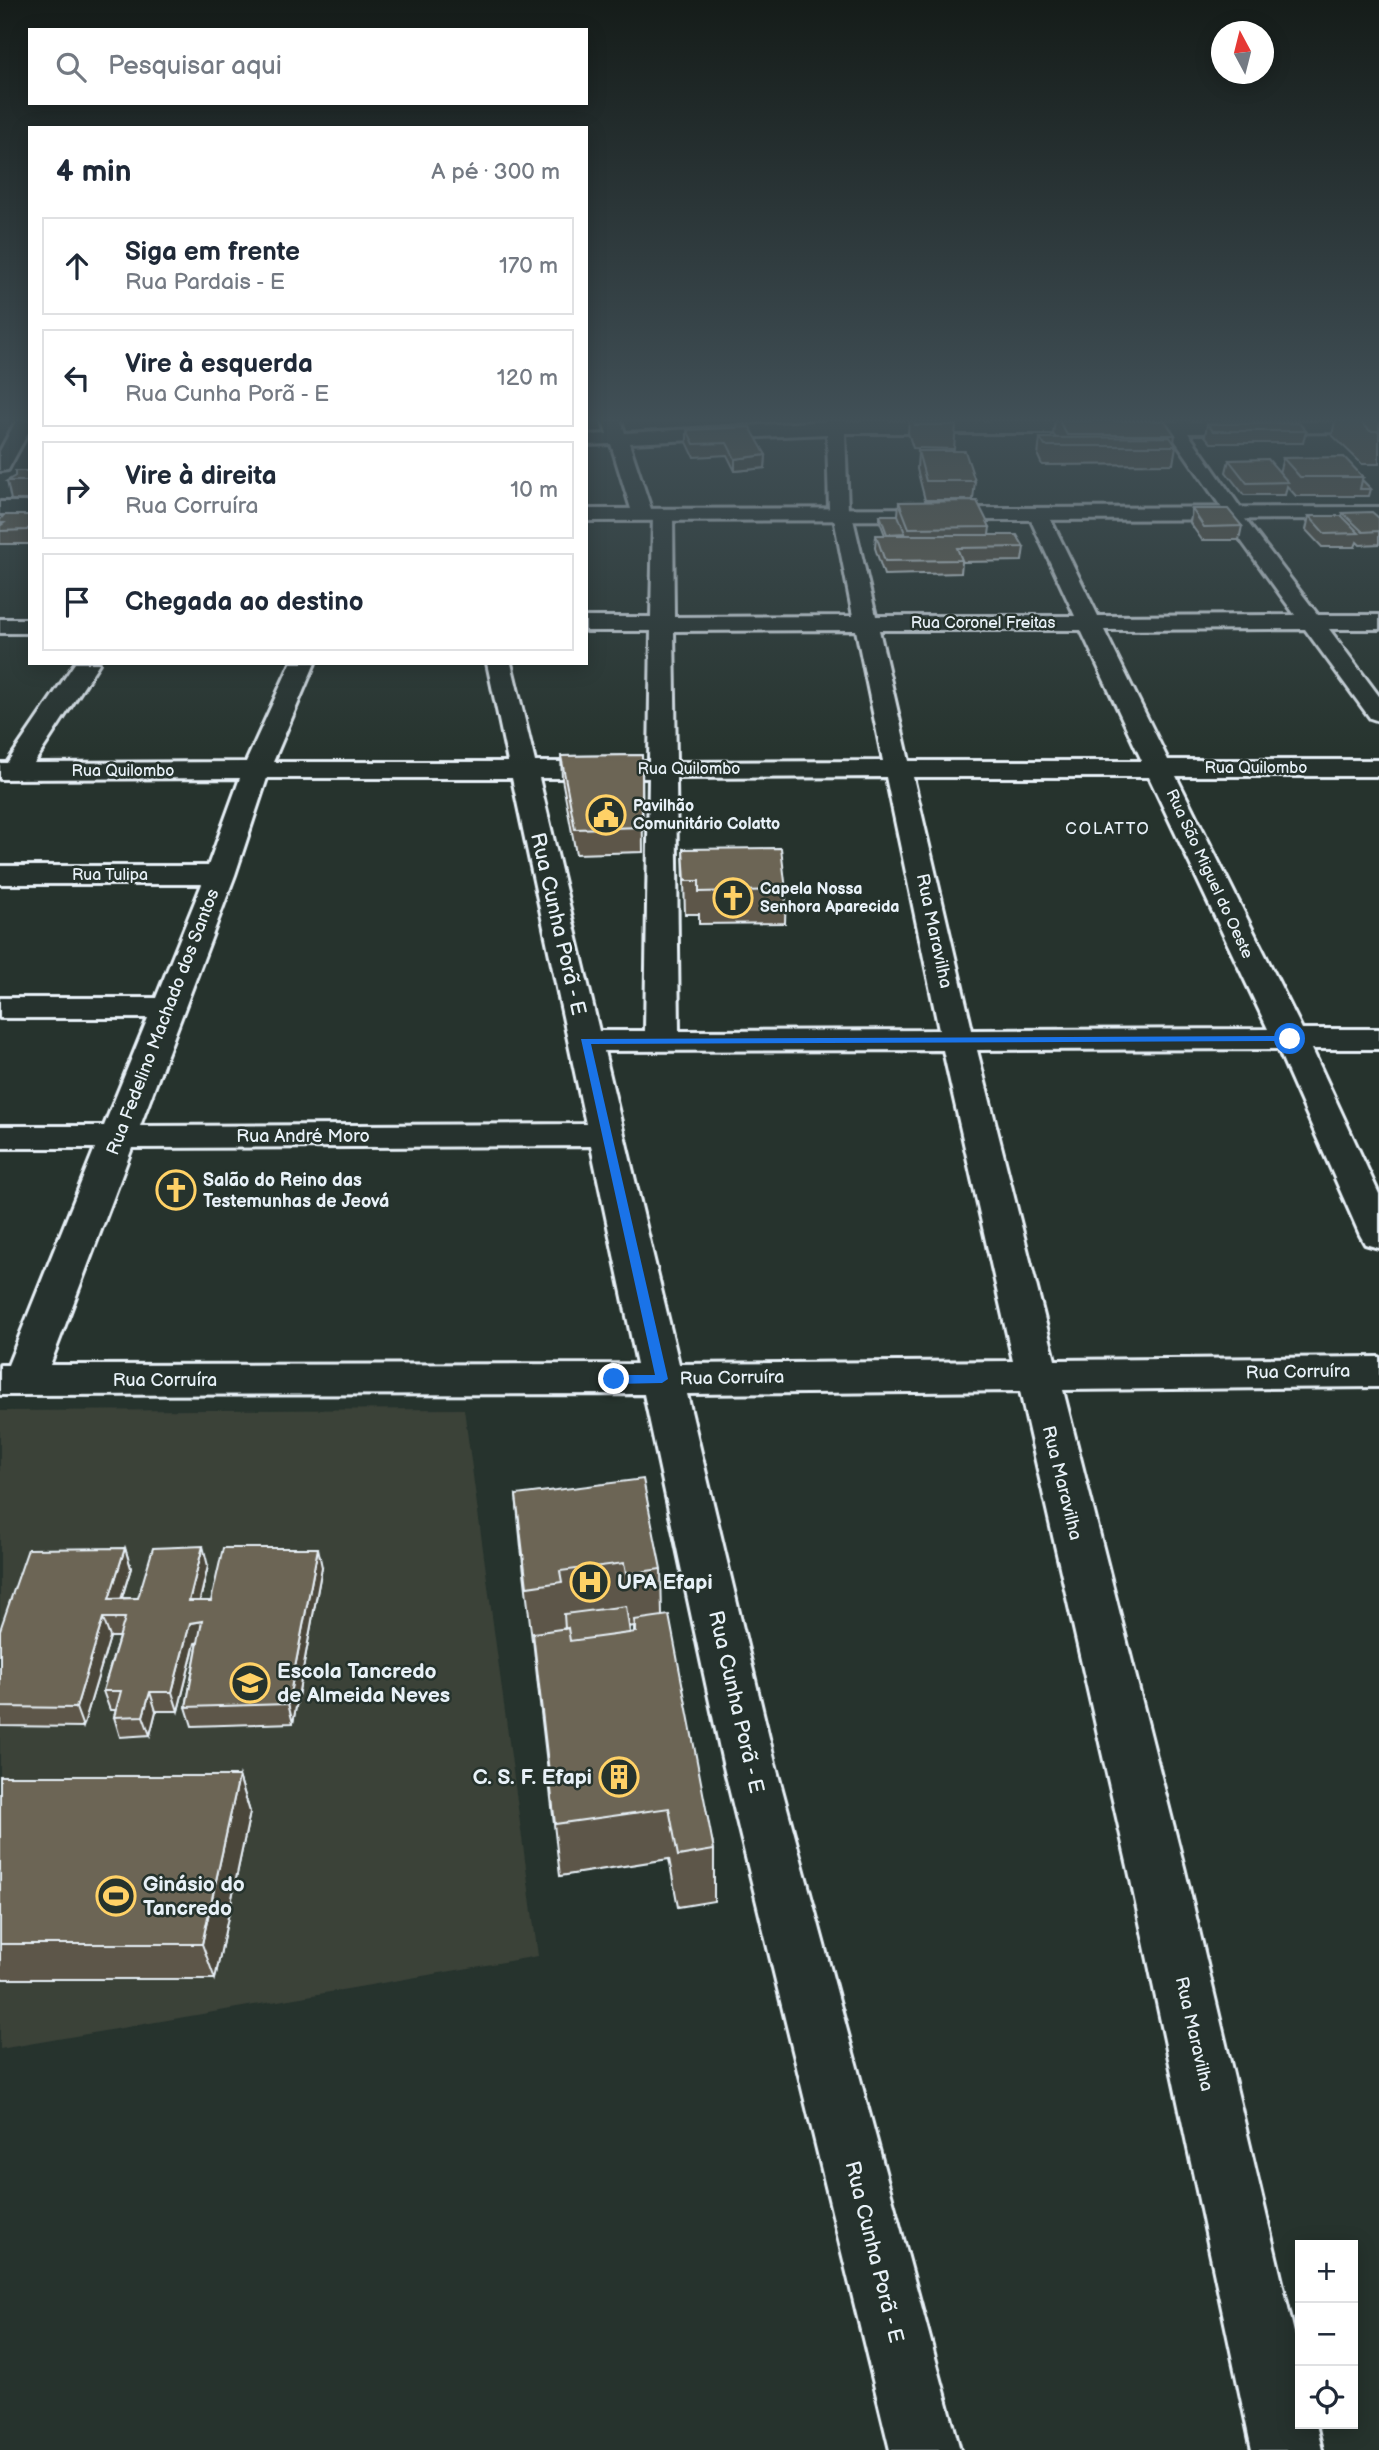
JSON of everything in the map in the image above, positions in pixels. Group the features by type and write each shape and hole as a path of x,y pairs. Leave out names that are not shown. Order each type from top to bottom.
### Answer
{"street":[{"path":"654,535 663,623 662,1039"},
{"name":"Rua Maravilha","path":"846,535 957,1038 1160,1885 1287,2450"},
{"name":"Rua São Miguel do Oeste","path":"1048,535 1290,1039 1379,1235"},
{"path":"1249,535 1379,713"},
{"name":"Rua Coronel Freitas","path":"588,624 1379,622"},
{"path":"0,626 28,626"},
{"path":"8,771 87,665"},
{"name":"Rua Fedelino Machado dos Santos","path":"11,1380 119,1136 220,876 256,770 302,665"},
{"name":"Rua Cunha Porã - E","path":"499,665 749,1763 925,2450"},
{"name":"Rua Quilombo","path":"8,771 1379,768"},
{"name":"Rua Tulipa","path":"0,875 220,876"},
{"path":"0,1008 168,1008"},
{"path":"585,1041 1379,1039"},
{"name":"Rua André Moro","path":"0,1136 606,1135"},
{"name":"Rua Corruíra","path":"11,1380 662,1379 1379,1372"}],"shaded area":[{"name":"Escola Tancredo de Almeida Neves","path":"464,1409 538,1956 0,2049 0,1411"}],"building":[{"path":"876,535 1017,535 1024,547 957,548 962,560 885,561"},
{"name":"Pavilhão Comunitário Colatto","path":"642,755 642,827 575,829 561,756"},
{"path":"781,848 786,890 699,892 699,881 685,881 683,849"},
{"path":"643,1479 661,1569 626,1574 624,1563 560,1571 562,1582 527,1587 516,1495"},
{"path":"203,1546 189,1601 211,1601 223,1548 318,1548 288,1704 186,1707 202,1621 190,1623 172,1692 150,1692 143,1716 114,1717 121,1691 103,1691 125,1618 103,1618 76,1708 0,1707 0,1630 28,1549 125,1548 109,1599 138,1598 153,1548"},
{"path":"626,1606 630,1633 570,1641 568,1628 565,1629 564,1614"},
{"name":"C. S. F. Efapi","path":"669,1615 714,1850 678,1856 669,1808 555,1824 533,1633 568,1628 570,1641 636,1632 634,1620"},
{"name":"Ginásio do Tancredo","path":"0,1776 239,1776 202,1944 0,1944"}],"place":[{"name":"Pavilhão Comunitário Colatto","path":"606,815"},
{"name":"Capela Nossa Senhora Aparecida","path":"733,898"},
{"name":"Salão do Reino das Testemunhas de Jeová","path":"176,1190"},
{"name":"UPA Efapi","path":"590,1582"},
{"name":"Escola Tancredo de Almeida Neves","path":"250,1683"},
{"name":"C. S. F. Efapi","path":"619,1777"},
{"name":"Ginásio do Tancredo","path":"116,1896"}],"district":[{"name":"COLATTO","path":"1108,829"}],"route":[{"path":"614,1379 662,1379 585,1041 1290,1039"}]}
